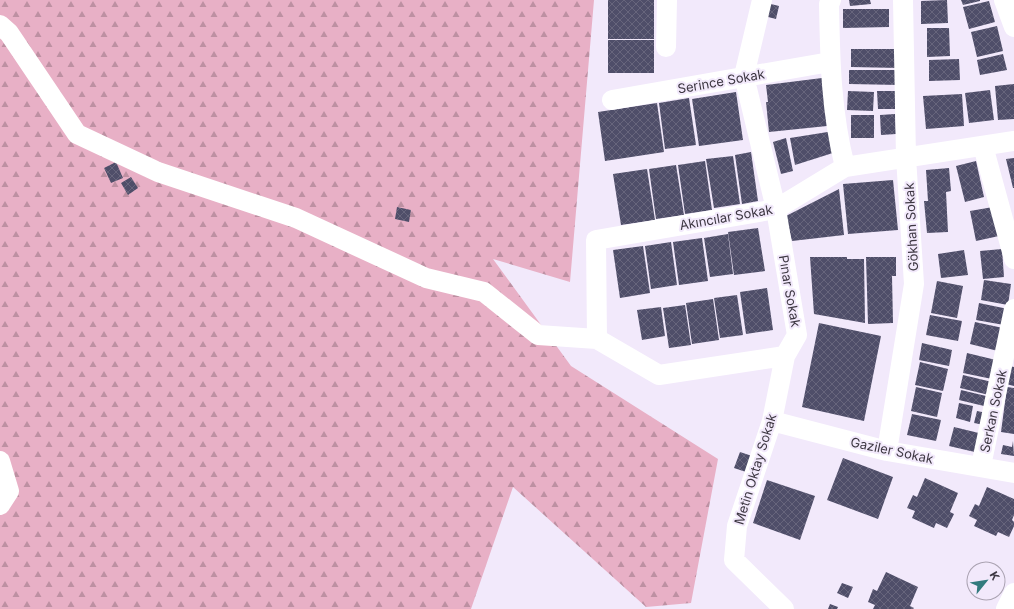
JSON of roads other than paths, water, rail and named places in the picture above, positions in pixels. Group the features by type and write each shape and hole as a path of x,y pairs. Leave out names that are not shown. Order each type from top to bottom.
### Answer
{"street":[{"path":"666,47 667,0"},
{"path":"744,76 762,0"},
{"path":"831,0 829,4 830,62 838,140 845,167"},
{"name":"Gökhan Sokak","path":"887,451 914,284 906,157 903,0"},
{"path":"1004,0 1014,27"},
{"path":"0,25 9,33 77,134 158,172 296,218 426,278 484,292 538,335 597,339 659,375 785,356"},
{"name":"Serince Sokak","path":"612,100 830,62"},
{"name":"Pınar Sokak","path":"744,76 776,209 797,335 785,356"},
{"name":"Akıncılar Sokak","path":"597,339 596,240 776,209 845,167 1014,141"},
{"path":"983,146 1014,259"},
{"name":"Serkan Sokak","path":"981,466 1014,309"},
{"name":"Metin Oktay Sokak","path":"784,609 734,560 737,526 772,421 785,356"},
{"name":"Gaziler Sokak","path":"772,421 887,451 981,466 1014,473"},
{"path":"0,461 9,491 0,505"},
{"path":"1006,609 1014,593"}]}
